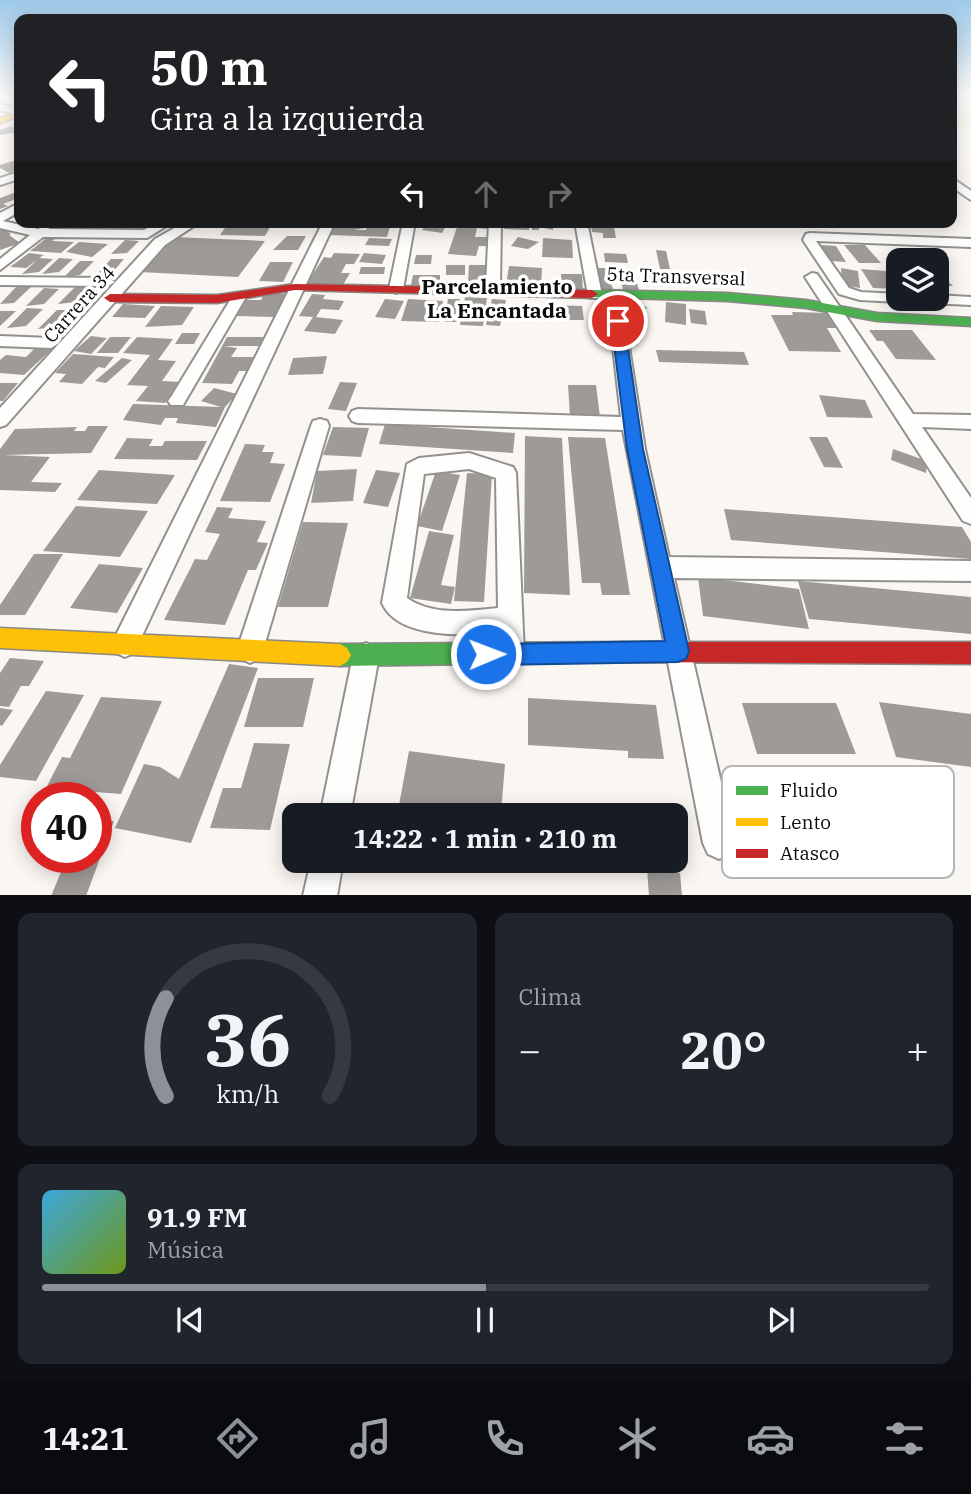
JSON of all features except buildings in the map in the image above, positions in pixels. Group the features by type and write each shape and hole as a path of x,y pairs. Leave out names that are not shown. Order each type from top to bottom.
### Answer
{"street":[{"path":"957,185 971,197"},
{"path":"17,228 39,233 149,233 159,228"},
{"path":"0,266 48,228"},
{"name":"Carrera 34","path":"0,420 109,290 160,242 184,228"},
{"path":"125,644 295,287 326,228"},
{"path":"396,289 408,228"},
{"path":"493,289 495,228"},
{"path":"583,228 605,295 719,843"},
{"path":"886,297 860,296 844,291 809,240 815,236 971,243"},
{"path":"0,258 14,254"},
{"path":"812,277 971,515"},
{"path":"0,281 109,290"},
{"name":"5ta Transversal","path":"109,290 217,299 295,287 493,289 605,295 727,297 806,304 877,317 971,322"},
{"path":"177,401 239,297"},
{"path":"949,300 971,301"},
{"path":"0,341 51,343"},
{"path":"358,416 632,424"},
{"path":"909,420 971,422"},
{"path":"250,650 320,426"},
{"path":"510,618 491,621 437,621 403,612 394,603 414,470 419,466 469,461 506,473 511,654"},
{"path":"660,567 971,572"},
{"path":"0,638 366,656 678,651 971,653"},
{"path":"338,803 366,656"},
{"path":"320,895 325,873"}],"traffic: fast":[{"path":"592,294 727,297 806,304 877,317 971,322"},
{"path":"340,655 621,652"}],"traffic: slow":[{"path":"0,638 340,655"}],"traffic: jam":[{"path":"110,298 217,299 295,287 592,294"},
{"path":"621,652 971,653"}],"district":[{"name":"Parcelamiento La Encantada","path":"497,299"}],"route":[{"path":"486,654 678,651 635,449 618,321"}]}
